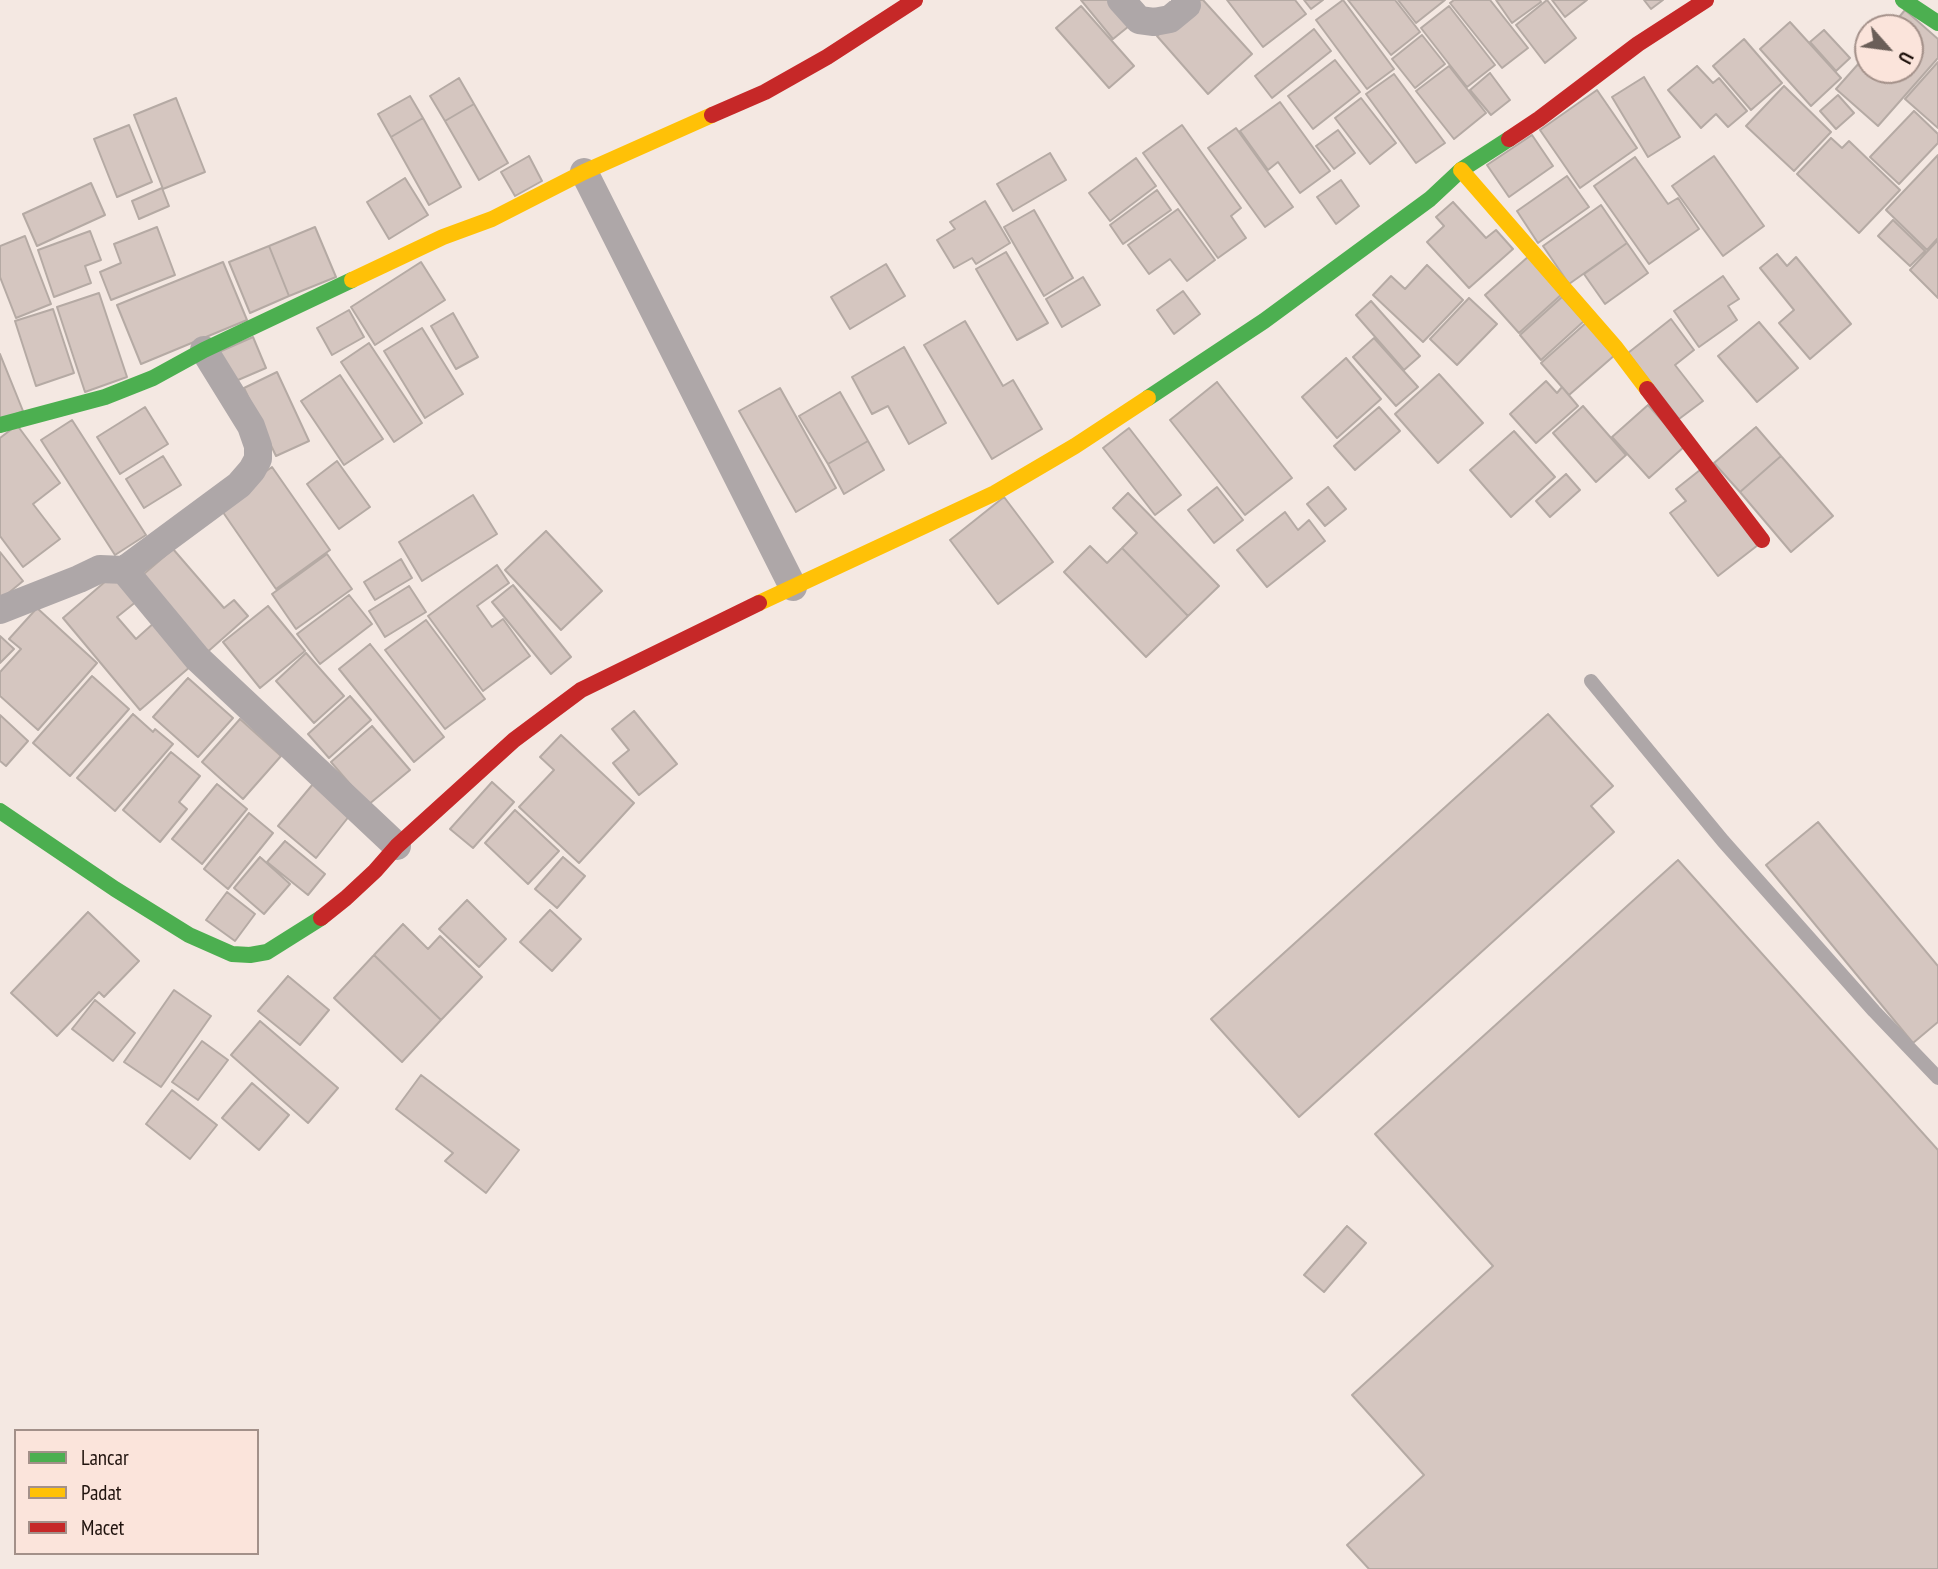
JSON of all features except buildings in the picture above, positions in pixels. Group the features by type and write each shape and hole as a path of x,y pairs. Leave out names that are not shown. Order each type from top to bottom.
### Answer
{"street":[{"path":"0,425 105,397 153,378 204,350 443,237 492,219 584,172 765,92 827,57 915,0"},
{"path":"1121,0 1139,20 1154,22 1170,19 1187,5 1185,0"},
{"path":"0,811 189,935 232,954 267,952 323,916 375,871 397,846 514,740 582,690 629,664 995,493 1074,446 1264,321 1430,199 1461,170 1539,119 1638,44 1706,0"},
{"path":"1903,0 1938,23"},
{"path":"1461,170 1616,348 1762,540"},
{"path":"584,172 793,587"},
{"path":"0,610 100,569 124,570 239,485 258,458 258,446 251,426 204,350"},
{"path":"124,570 197,658 397,846"}],"lane":[{"path":"1591,681 1723,841 1874,1011 1938,1078"}],"traffic: fast":[{"path":"1903,0 1938,23"},
{"path":"1148,398 1264,321 1430,199 1461,170 1509,139"},
{"path":"0,425 105,397 153,378 204,350 352,280"},
{"path":"0,811 115,889 189,935 232,954 267,952 321,918"}],"traffic: slow":[{"path":"352,280 443,237 492,219 584,172 712,115"},
{"path":"1461,170 1616,348 1647,389"},
{"path":"759,603 995,493 1075,446 1148,398"}],"traffic: jam":[{"path":"712,115 765,92 827,57 915,0"},
{"path":"1509,139 1638,44 1706,0"},
{"path":"1647,389 1762,540"},
{"path":"321,918 346,898 397,846 514,740 581,690 759,603"}]}
